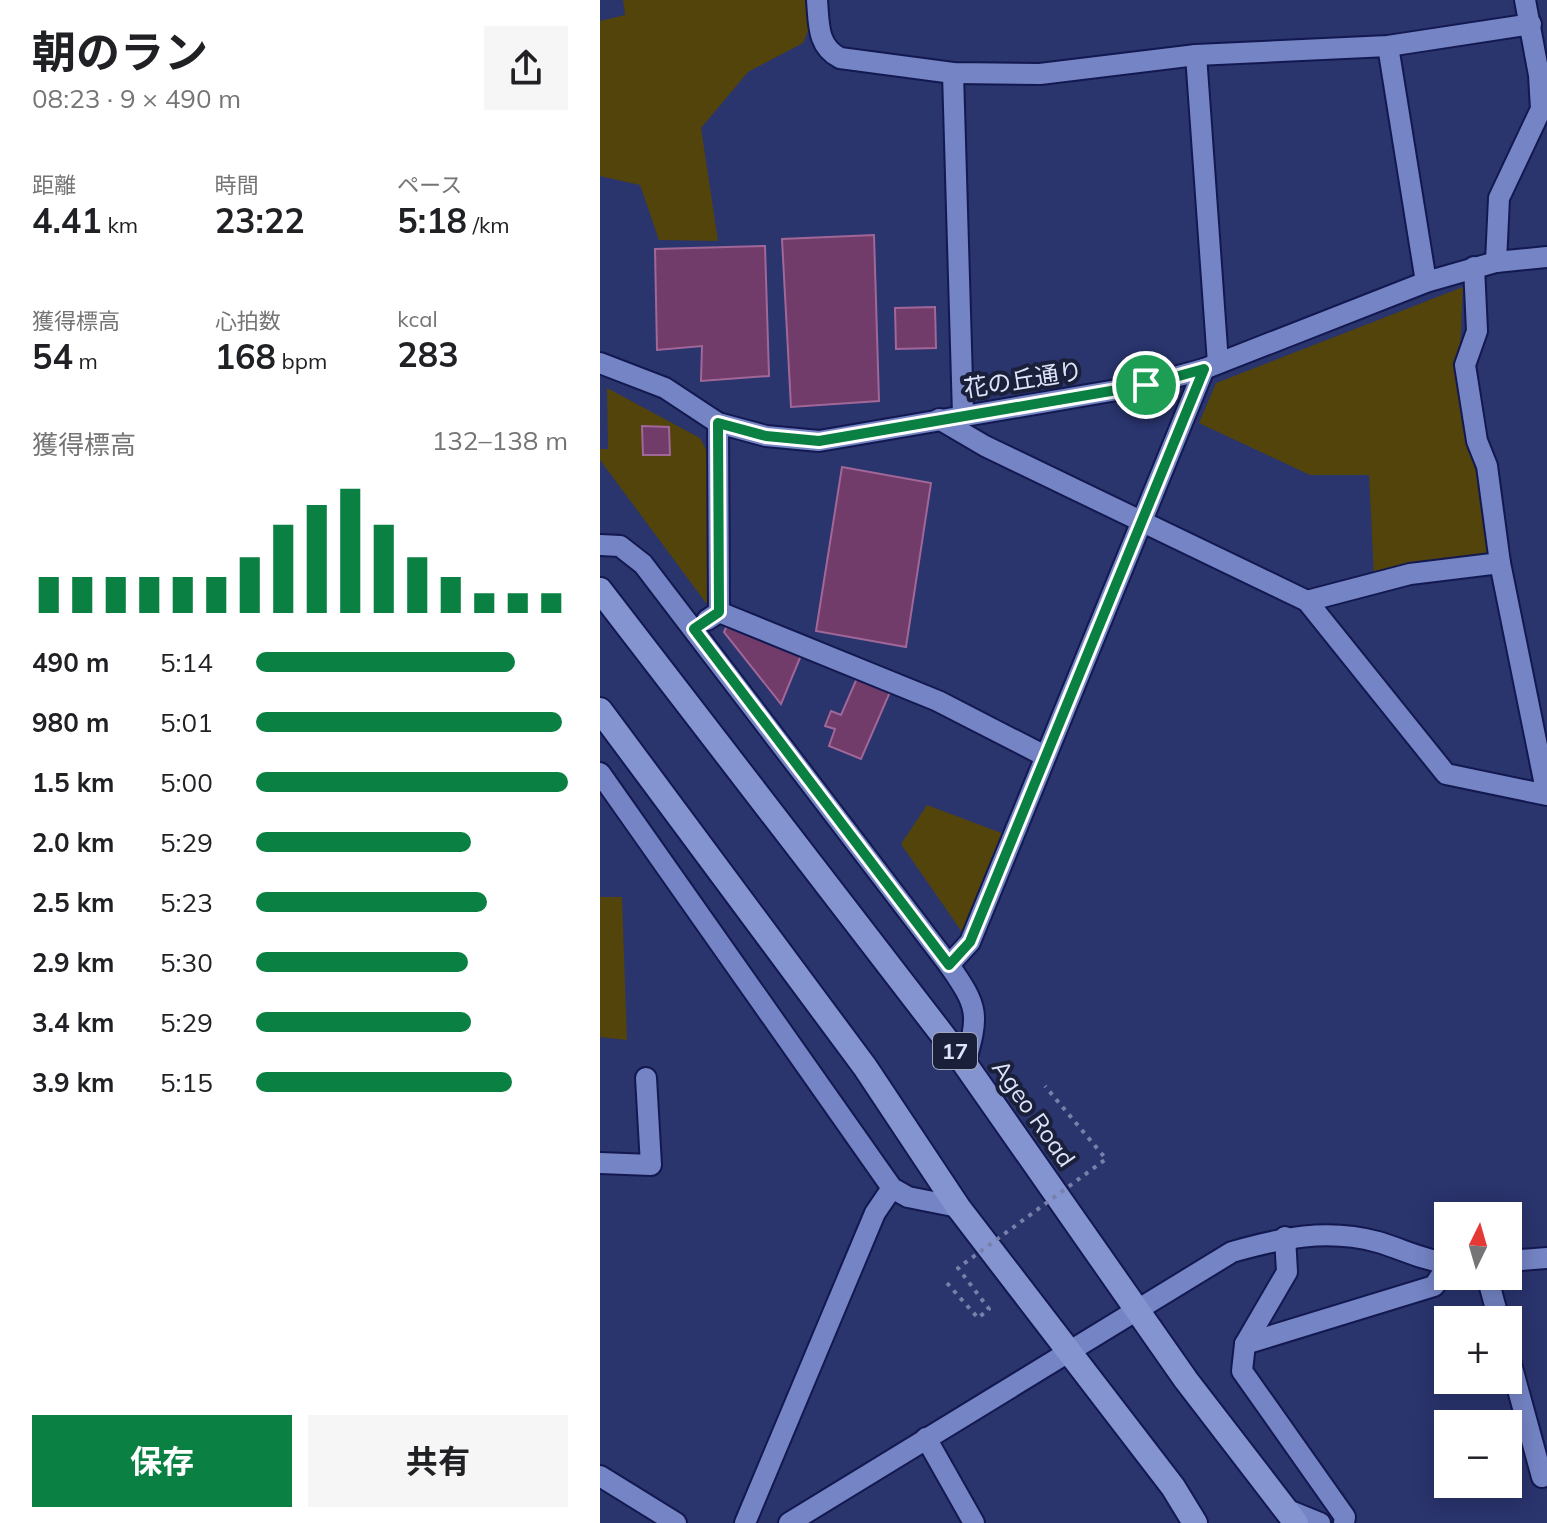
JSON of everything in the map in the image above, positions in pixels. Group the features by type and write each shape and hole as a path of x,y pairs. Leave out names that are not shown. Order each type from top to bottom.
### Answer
{"highway":[{"name":"Ageo Road","path":"600,590 965,1064 1186,1380 1292,1516"},
{"path":"600,710 865,1067 958,1207 1173,1487 1195,1523"}],"street":[{"path":"817,0 822,42 827,51 840,58 953,73 1040,74 1196,55 1388,46 1531,24"},
{"path":"1496,262 1499,198 1541,109 1531,24 1525,0"},
{"path":"1388,46 1426,282"},
{"path":"949,965 970,942 1143,520 1211,366 1196,55"},
{"path":"953,73 963,415"},
{"name":"花の丘通り","path":"600,363 665,388 718,423 766,436 819,441 1146,385 1211,366 1426,282 1496,262 1547,257"},
{"path":"939,419 985,446 1307,601 1446,774 1547,795 1500,563 1487,466 1477,441 1465,365 1477,331 1474,267"},
{"path":"718,423 719,612"},
{"path":"600,545 620,546 643,564 949,965 969,994 977,1022 965,1064"},
{"path":"1307,601 1410,574 1500,563"},
{"path":"694,629 719,612"},
{"path":"719,612 938,701 1045,756"},
{"path":"600,773 892,1188 908,1197 958,1207"},
{"path":"600,1163 651,1165 646,1078"},
{"path":"745,1523 875,1213 892,1188"},
{"path":"789,1523 1232,1252 1285,1237 1326,1234 1377,1242 1434,1262"},
{"path":"1285,1237 1287,1272 1245,1344 1242,1371 1345,1517 1344,1523"},
{"path":"1522,1260 1547,1258"},
{"path":"1245,1344 1434,1286"},
{"path":"1519,1394 1542,1477"},
{"path":"926,1438 974,1523"},
{"path":"600,1476 676,1523"},
{"path":"1292,1516 1320,1523"}],"path":[{"path":"947,1283 978,1318 989,1309 958,1268 1106,1159 1045,1086"}],"shaded area":[{"path":"623,0 821,0 803,43 748,72 701,128 718,241 659,240 640,185 600,176 600,21 625,15"},
{"path":"1463,287 1459,372 1466,442 1477,456 1489,553 1483,563 1374,577 1369,475 1310,475 1199,423 1216,383"},
{"path":"607,388 700,438 709,455 709,607 600,460 600,449 608,449"},
{"path":"927,805 1004,834 964,935 901,844"},
{"path":"600,897 622,897 627,1040 600,1037"}],"building":[{"path":"874,235 879,401 791,407 782,239"},
{"path":"765,246 769,376 701,381 702,346 657,350 655,249"},
{"path":"935,307 936,348 896,349 895,308"},
{"path":"642,426 669,427 670,455 643,455"},
{"path":"842,467 931,483 906,647 816,631"},
{"path":"728,623 802,653 781,704 724,632"},
{"path":"857,678 890,692 861,759 829,746 835,729 825,726 831,711 841,715"}],"route":[{"path":"1204,369 970,942 949,965 694,629 719,612 718,423 766,436 819,441 1146,385 1204,369"}]}
